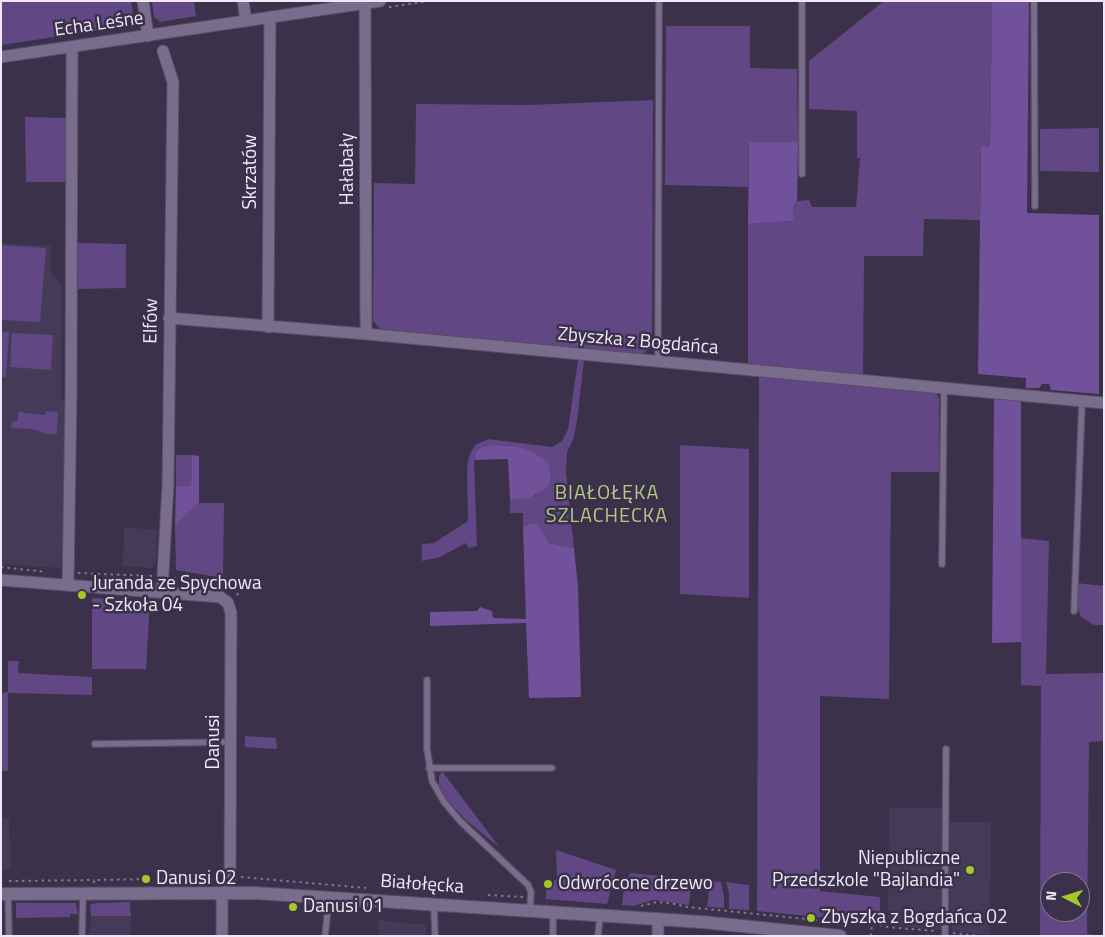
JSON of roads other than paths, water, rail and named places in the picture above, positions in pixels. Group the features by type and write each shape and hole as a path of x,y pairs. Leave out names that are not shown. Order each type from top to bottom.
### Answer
{"street":[{"path":"143,1 148,36"},
{"path":"243,1 246,21"},
{"name":"Echa Leśne","path":"1,57 380,1"},
{"name":"Hałabały","path":"365,2 366,334"},
{"name":"Skrzatów","path":"268,327 270,17"},
{"path":"68,585 71,394 72,47"},
{"name":"Elfów","path":"162,592 168,484 173,82 163,51"},
{"name":"Zbyszka z Bogdańca","path":"169,318 366,334 1104,404"},
{"path":"1,580 162,592"},
{"name":"Danusi","path":"162,592 220,597 228,603 231,613 230,877 226,892 222,936"},
{"name":"Białołęcka","path":"5,894 89,889 226,892 658,919 840,936"},
{"path":"658,919 658,936"}],"lane":[{"path":"658,362 659,1"},
{"path":"802,1 802,174"},
{"path":"1034,1 1034,206"},
{"path":"942,564 944,388"},
{"path":"1074,611 1082,402"},
{"path":"426,680 429,768 432,781 444,802 460,821 528,885 531,897 530,910"},
{"path":"95,744 231,742"},
{"path":"945,936 946,749"},
{"path":"429,768 552,768"},
{"path":"82,936 89,889"},
{"path":"5,894 9,936"},
{"path":"325,936 329,898"},
{"path":"434,905 435,936"},
{"path":"553,912 553,936"},
{"path":"598,936 600,916"}],"place":[{"name":"Juranda ze Spychowa - Szkoła 04","path":"82,595"},
{"name":"Niepubliczne Przedszkole \"Bajlandia\"","path":"970,870"},
{"name":"Danusi 02","path":"146,879"},
{"name":"Odwrócone drzewo","path":"548,884"},
{"name":"Danusi 01","path":"293,907"},
{"name":"Zbyszka z Bogdańca 02","path":"811,918"}],"district":[{"name":"BIAŁOŁĘKA SZLACHECKA","path":"607,506"}]}
